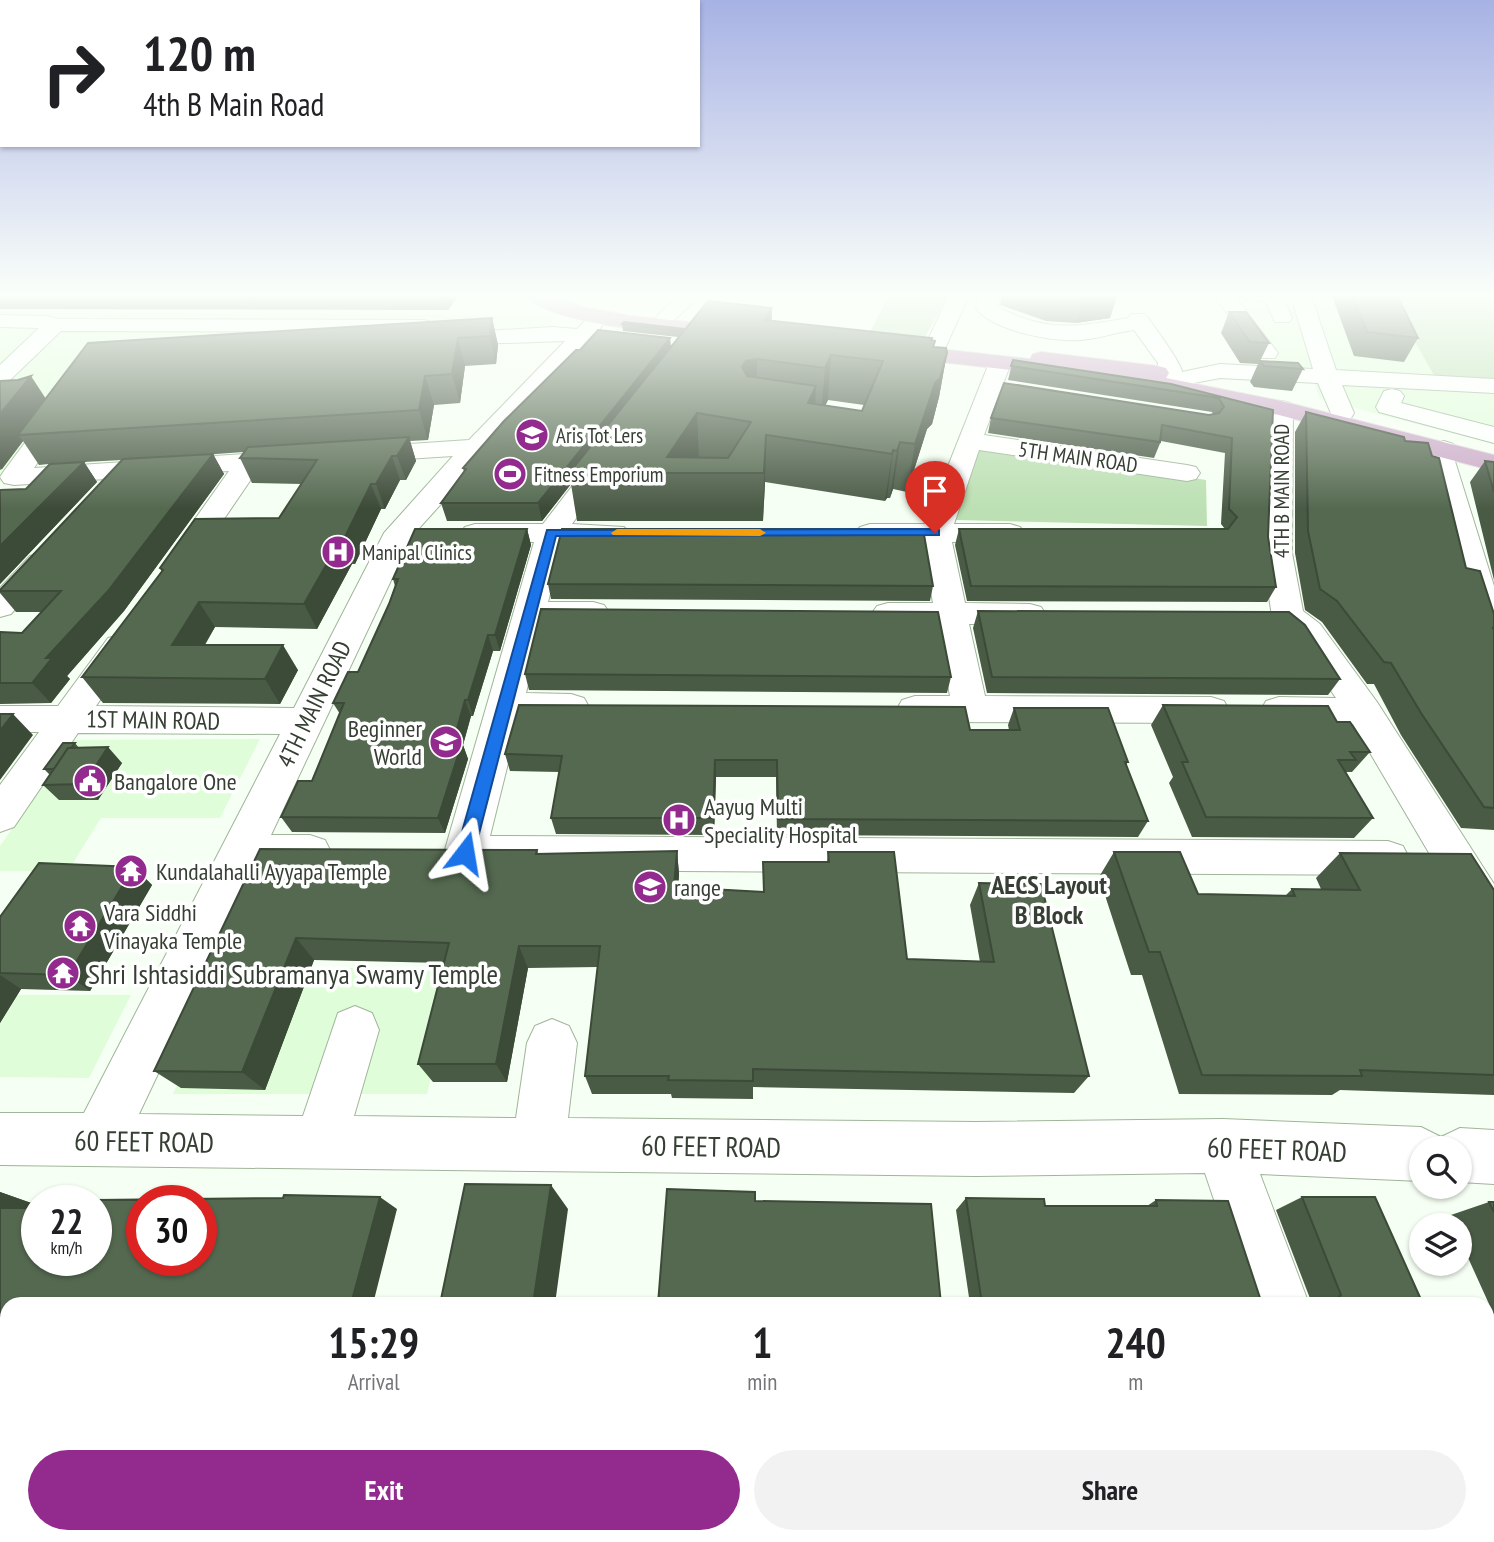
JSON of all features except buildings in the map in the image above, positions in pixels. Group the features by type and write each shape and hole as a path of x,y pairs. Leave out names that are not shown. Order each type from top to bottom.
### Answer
{"main road":[{"path":"947,365 1004,380 1170,380 1494,463"},
{"path":"1060,365 1170,380 1342,413 1494,452"}],"street":[{"path":"0,377 13,365"},
{"name":"4TH MAIN ROAD","path":"99,1140 243,852 305,721 427,533 476,447 555,365"},
{"path":"1168,365 1170,380 1220,371 1494,386"},
{"path":"1275,365 1282,375"},
{"path":"1324,365 1342,413"},
{"path":"970,709 935,533 944,517 969,441 1004,380"},
{"path":"1367,380 1374,395 1494,401"},
{"path":"78,387 14,477 476,447"},
{"path":"1400,396 1494,420"},
{"path":"1400,396 1388,407 1494,435"},
{"name":"4TH B MAIN ROAD","path":"1281,408 1274,616 1308,632 1364,711"},
{"name":"5TH MAIN ROAD","path":"969,441 1187,472"},
{"path":"465,853 551,533 617,446"},
{"path":"1444,449 1441,458 1494,640"},
{"path":"165,582 245,468"},
{"path":"427,533 647,533"},
{"path":"839,533 1038,533"},
{"path":"0,607 56,547"},
{"path":"528,612 624,612"},
{"path":"854,613 1058,614"},
{"path":"0,816 133,627"},
{"path":"503,706 599,707"},
{"path":"888,709 1364,711 1494,922"},
{"name":"1ST MAIN ROAD","path":"0,719 305,721"},
{"path":"243,852 344,852"},
{"path":"425,853 1453,859"},
{"path":"320,1143 355,1031"},
{"path":"538,1144 552,1043"},
{"name":"60 FEET ROAD","path":"0,1139 976,1149 1223,1146 1409,1154"},
{"path":"1223,1146 1277,1297"},
{"path":"1472,1156 1494,1157"}],"shaded area":[{"path":"0,365 88,365 0,483"},
{"path":"1279,365 1428,365 1435,377 1494,393 1494,444 1320,399 1309,369"},
{"path":"1428,365 1494,365 1494,379 1435,377"},
{"path":"979,444 1206,480 1207,526 956,520"},
{"path":"260,739 220,818 101,818 68,871 0,871 0,846 74,740"},
{"path":"228,968 457,968 427,1094 173,1094"},
{"path":"0,995 131,995 89,1078 0,1077"}],"slow traffic":[{"path":"617,533 760,533"}],"place":[{"name":"Aris Tot Lers","path":"532,435"},
{"name":"Fitness Emporium","path":"510,474"},
{"name":"Manipal Clinics","path":"338,552"},
{"name":"Beginner World","path":"446,742"},
{"name":"Bangalore One","path":"90,781"},
{"name":"Aayug Multi Speciality Hospital","path":"679,820"},
{"name":"Kundalahalli Ayyapa Temple","path":"131,871"},
{"name":"range","path":"650,887"},
{"name":"Vara Siddhi Vinayaka Temple","path":"80,926"},
{"name":"Shri Ishtasiddi Subramanya Swamy Temple","path":"63,973"}],"district":[{"name":"AECS Layout B Block","path":"1049,899"}],"route":[{"path":"465,853 551,533 935,533"}]}
